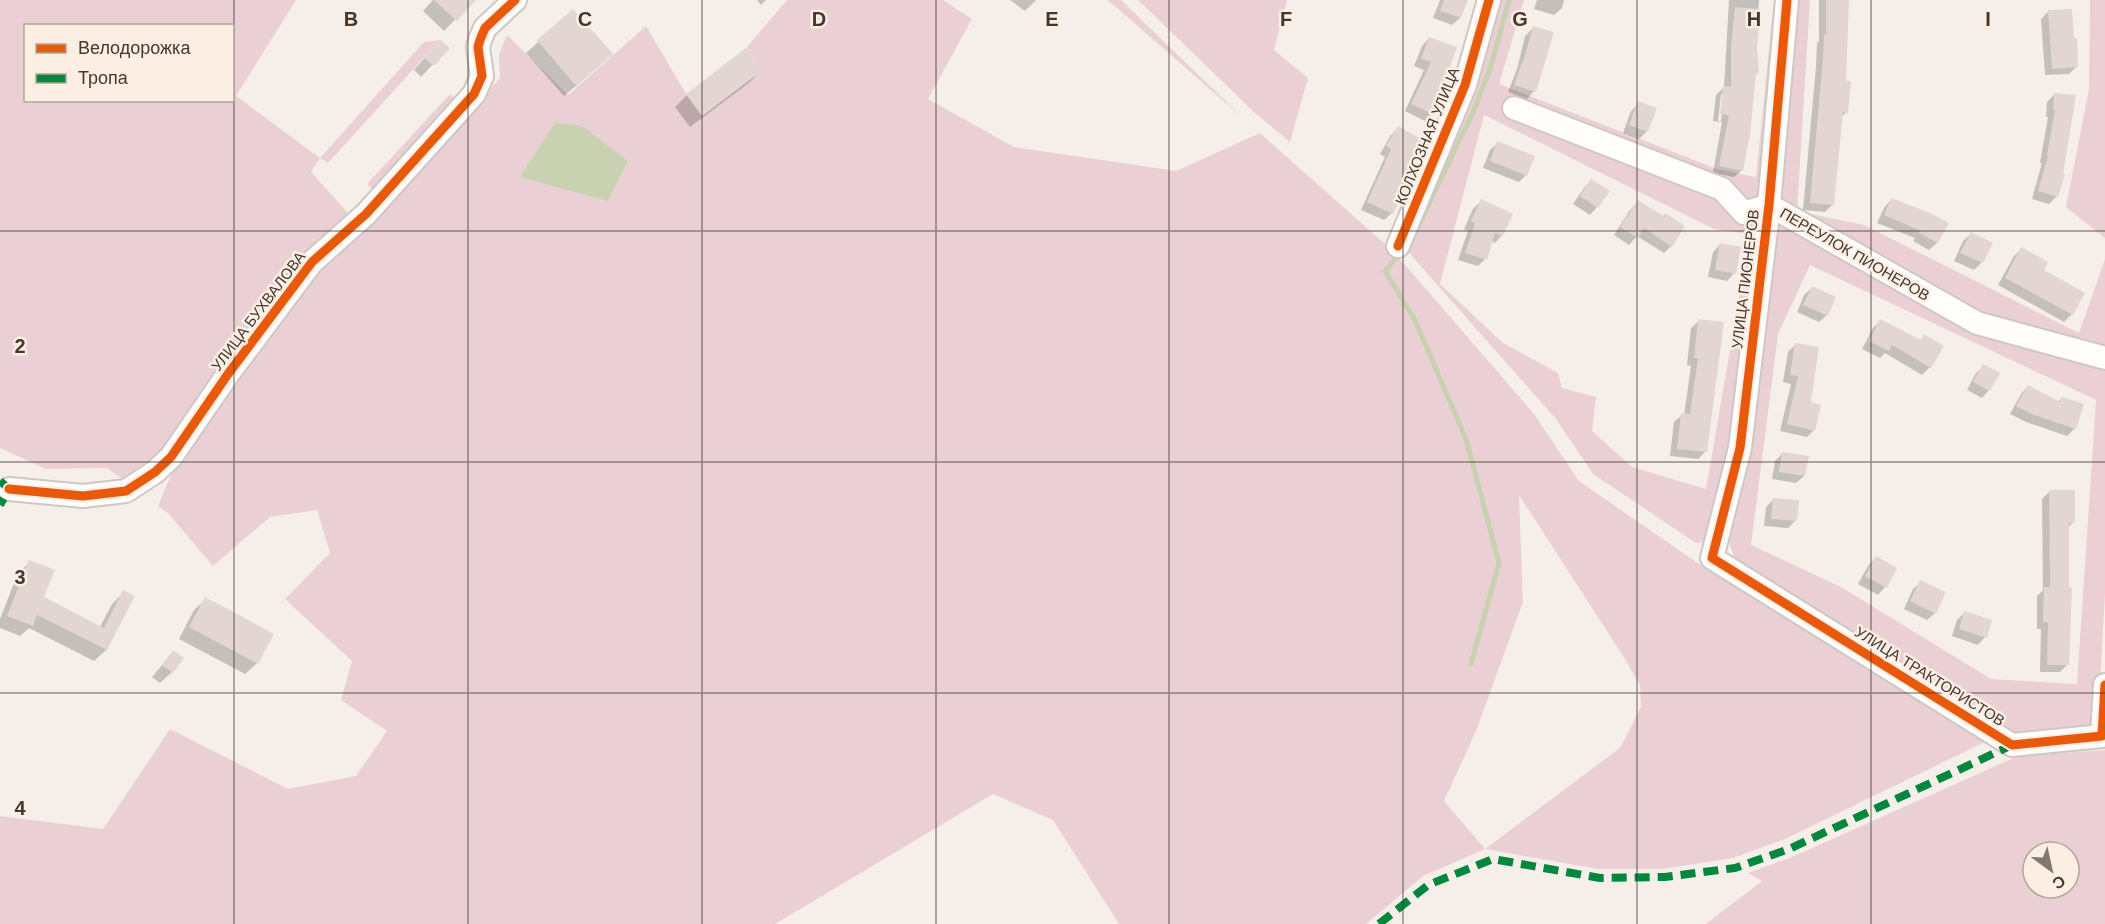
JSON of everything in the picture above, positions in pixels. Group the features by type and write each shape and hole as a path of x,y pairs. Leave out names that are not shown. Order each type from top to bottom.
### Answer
{"street":[{"name":"УЛИЦА БУХВАЛОВА","path":"9,489 83,496 126,491 155,472 171,457 228,374 312,262 366,214 474,94 482,76 478,47 485,28 515,0"},
{"name":"КОЛХОЗНАЯ УЛИЦА","path":"1398,246 1466,85 1489,0"},
{"name":"УЛИЦА ПИОНЕРОВ","path":"1712,558 1740,448 1769,205 1787,0"},
{"name":"ПЕРЕУЛОК ПИОНЕРОВ","path":"1514,108 1722,189 1744,213 1769,205 1977,323 2105,358"},
{"name":"УЛИЦА ТРАКТОРИСТОВ","path":"1712,558 2012,745 2102,736 2105,685"}],"shaded area":[{"path":"0,0 296,0 236,96 320,158 311,172 348,213 311,253 162,455 126,482 107,468 46,469 0,448"},
{"path":"787,0 943,0 972,19 928,99 1014,147 1176,171 1260,133 1394,252 1534,414 1579,481 1699,564 1989,740 1785,839 1733,858 1663,869 1598,869 1485,849 1423,876 1366,924 1119,924 1053,820 993,794 775,924 0,924 0,816 103,829 170,729 288,789 356,776 387,731 341,700 352,661 285,599 330,553 317,510 270,517 213,566 168,513 158,506 173,470 318,267 373,221 500,78 499,55 507,35 568,95 646,26 686,94 702,116 763,70 746,48","holes":["1519,495 1640,685 1641,707 1620,748 1485,849 1444,801 1476,731 1523,602"]},
{"path":"1107,0 1121,0 1243,118 1116,7"},
{"path":"1138,0 1287,0 1274,50 1308,78 1290,142 1255,113"},
{"path":"1497,0 1524,0 1499,84 1717,169 1756,177 1774,0 1781,0 1763,199 1748,203 1718,196 1738,223 1759,217 1732,452 1709,542 1696,543 1593,474 1556,419 1402,245","holes":["1484,115 1714,229 1750,234 1706,489 1632,467 1592,431 1596,397 1562,388 1558,373 1503,343 1440,284"]},
{"path":"1792,0 1810,0 1797,211 1864,225 2079,333 2105,259 2105,352 1977,318 1775,203"},
{"path":"2090,0 2105,0 2105,238 2066,207 2089,89"},
{"path":"440,40 328,163 320,158 424,42"},
{"path":"450,94 457,101 374,190 367,184"},
{"path":"555,123 582,126 628,161 608,201 520,177"},
{"path":"1773,213 1974,328 2105,363 2105,594 2098,721 2089,729 2016,739 1734,558 1725,529","holes":["1810,265 2096,400 2077,684 1991,679 1841,587 1751,545 1778,334"]},
{"path":"2105,750 2105,924 1706,924 1762,881 1748,873 1792,857 2018,756"}],"building":[{"path":"434,0 476,0 457,21"},
{"path":"1444,0 1468,0 1461,18 1440,11"},
{"path":"1826,0 1849,0 1846,81 1851,81 1848,113 1843,112 1834,205 1810,203 1824,34 1826,35"},
{"path":"1735,7 1760,9 1757,48 1759,73 1756,73 1750,135 1743,171 1719,166 1729,115 1720,114 1723,86 1731,87 1731,47"},
{"path":"573,9 613,54 576,86 537,40"},
{"path":"2072,9 2074,38 2077,38 2078,67 2052,69 2048,10"},
{"path":"1533,26 1554,32 1536,92 1514,85 1523,63"},
{"path":"1429,37 1457,47 1442,89 1445,90 1433,114 1411,104 1431,62 1421,59"},
{"path":"440,40 450,48 434,66 424,58"},
{"path":"746,48 763,70 702,116 686,94"},
{"path":"2054,93 2076,95 2063,174 2065,174 2058,197 2038,191 2048,156 2055,110 2053,110"},
{"path":"1638,101 1657,108 1648,132 1629,125"},
{"path":"1398,126 1426,142 1403,180 1407,182 1393,214 1367,202 1391,149 1386,146"},
{"path":"1497,141 1535,156 1527,176 1490,161"},
{"path":"1591,179 1610,191 1598,208 1580,196"},
{"path":"1891,198 1949,223 1938,243 1919,233 1921,231 1884,215"},
{"path":"1481,199 1513,214 1503,236 1495,233 1487,260 1465,253 1475,223 1471,221"},
{"path":"1638,200 1663,216 1665,213 1685,226 1672,247 1644,228 1638,238 1620,227"},
{"path":"1971,232 1993,243 1983,263 1960,253"},
{"path":"1720,243 1741,247 1736,274 1715,270"},
{"path":"2021,247 2048,262 2044,270 2085,293 2073,315 2005,278"},
{"path":"1812,286 1836,297 1828,316 1803,305"},
{"path":"1698,319 1724,322 1707,452 1677,449 1681,413 1690,414 1698,358 1694,358"},
{"path":"1880,319 1921,340 1924,334 1944,346 1931,368 1892,345 1889,351 1869,341"},
{"path":"1795,343 1819,347 1811,402 1821,405 1815,431 1787,424 1798,376 1790,375"},
{"path":"1983,364 2000,373 1990,391 1973,382"},
{"path":"2028,385 2060,402 2062,397 2084,404 2076,429 2034,415 2016,406"},
{"path":"1782,452 1809,456 1805,476 1779,472"},
{"path":"2049,490 2075,490 2075,523 2069,523 2069,587 2072,588 2069,665 2047,665 2048,623 2043,622 2044,587 2050,587"},
{"path":"1773,498 1799,500 1797,521 1771,519"},
{"path":"1876,556 1897,568 1887,588 1865,576"},
{"path":"29,560 55,570 44,597 104,628 123,590 135,596 107,650 37,615 33,626 7,616"},
{"path":"1920,580 1946,592 1936,614 1910,601"},
{"path":"205,597 274,634 258,664 189,627"},
{"path":"1964,611 1992,620 1987,638 1959,629"},
{"path":"173,650 184,658 173,673 162,665"}],"waterway":[{"path":"1417,229 1474,110 1491,66 1509,0"},
{"path":"1402,251 1385,271 1415,320 1466,439 1499,563 1471,664"}],"marked path":[{"path":"0,481 9,489 0,505"},
{"path":"1379,924 1428,885 1493,859 1600,878 1665,877 1735,868 1789,849 2012,745"}],"cycle path":[{"path":"9,489 83,496 126,491 155,472 171,457 228,374 312,262 366,214 474,94 482,76 478,47 485,28 515,0"},
{"path":"1398,246 1465,85 1489,0"},
{"path":"1787,0 1769,205 1740,448 1712,558 2012,745 2102,736 2105,685"}]}
